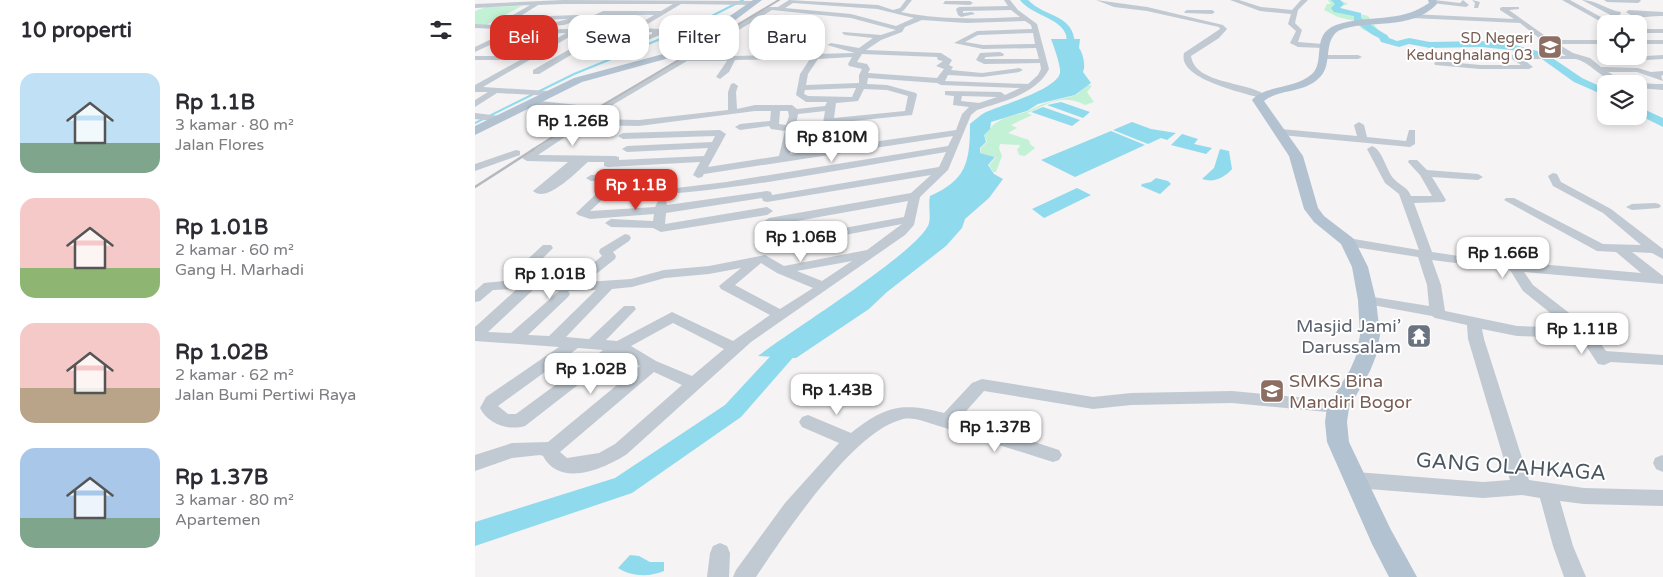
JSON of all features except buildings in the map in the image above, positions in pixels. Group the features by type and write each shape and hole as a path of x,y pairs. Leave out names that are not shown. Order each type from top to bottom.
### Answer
{"main road":[{"path":"1403,577 1338,442 1337,407 1360,371 1366,356 1370,336 1367,300 1360,267 1348,242 1319,219 1311,209 1296,156 1261,98 1317,76 1322,68 1322,52 1328,34 1334,29 1412,16 1425,11 1433,1"},
{"path":"475,131 531,103 546,93 591,75 666,56 727,22 752,2"}],"street":[{"path":"706,159 684,161 611,161 527,158 599,110 767,10 781,8 795,0 878,7 921,18 957,18 1029,30"},
{"path":"888,19 903,8 909,0"},
{"path":"1099,0 1114,5 1216,24 1223,28 1220,34 1192,50 1187,56 1187,60 1194,72 1261,98"},
{"path":"1233,0 1260,9 1294,12"},
{"path":"1305,0 1295,7 1291,24 1299,30 1295,44 1322,52 1358,57"},
{"path":"1475,0 1478,3 1476,7"},
{"path":"1565,0 1607,23 1631,23 1585,0"},
{"path":"1607,0 1637,0"},
{"path":"1607,0 1651,20"},
{"path":"1611,0 1636,13"},
{"path":"1631,0 1637,0 1645,4"},
{"path":"476,6 561,1 752,2"},
{"path":"649,20 681,1"},
{"path":"1433,1 1467,5 1463,2"},
{"path":"945,2 966,2 1029,30"},
{"path":"518,15 538,3"},
{"path":"1249,4 1269,3"},
{"path":"1655,8 1652,7 1663,7"},
{"path":"781,8 778,9 851,16 899,28 921,18"},
{"path":"1517,8 1501,9 1522,21 1548,42 1570,55 1582,58 1609,75"},
{"path":"959,10 1029,30 961,14 959,10"},
{"path":"1583,10 1663,14"},
{"path":"524,12 583,11"},
{"path":"850,11 911,22"},
{"path":"1154,11 1212,12"},
{"path":"635,15 640,12"},
{"path":"598,15 601,13 663,12"},
{"path":"618,15 622,13"},
{"path":"1412,16 1522,21"},
{"path":"578,18 563,24 499,25 509,19 578,18"},
{"path":"865,19 858,22 861,24 853,25 843,31 881,37"},
{"path":"969,21 982,26 1029,30"},
{"path":"649,26 654,24"},
{"path":"475,26 490,27"},
{"path":"899,28 902,28 900,31 871,41 859,53 852,64 862,69 915,80 1030,86"},
{"path":"649,30 659,30 655,33 660,34 649,39"},
{"path":"1029,30 984,62 980,60 981,56 1029,30"},
{"path":"1029,30 975,46 958,43 977,33 1029,30"},
{"path":"944,68 982,75 1006,71 1029,30"},
{"path":"551,449 551,454 559,463 567,466 603,460 621,448 746,338 873,253 905,229 903,220 915,196 943,170 967,114 979,106 1030,86 1041,77 1029,30"},
{"path":"1647,31 1663,32"},
{"path":"486,35 490,34"},
{"path":"1588,42 1576,34 1597,34"},
{"path":"1647,41 1663,42"},
{"path":"475,50 490,42"},
{"path":"1548,42 1597,42"},
{"path":"831,45 859,53 941,56 941,58 948,60 940,80"},
{"path":"536,72 568,53"},
{"path":"825,57 835,58 859,53"},
{"path":"1438,63 1480,67 1529,67 1515,57 1582,58"},
{"path":"475,58 490,58"},
{"path":"1647,58 1663,58"},
{"path":"475,88 526,60"},
{"path":"720,77 731,60"},
{"path":"813,60 804,74 800,95 806,99 831,104"},
{"path":"863,118 863,112 858,110 855,99 864,81 862,69 869,60 901,62"},
{"path":"1558,61 1593,64"},
{"path":"862,69 881,67"},
{"path":"1602,69 1640,70 1663,79"},
{"path":"1650,74 1663,73"},
{"path":"733,112 732,97 734,86"},
{"path":"776,109 775,128 790,128 909,113 913,95 896,89 862,86 802,88"},
{"path":"1647,87 1663,87"},
{"path":"475,88 546,93"},
{"path":"475,98 485,93 493,94 475,104"},
{"path":"948,93 1009,95"},
{"path":"959,93 956,103 979,106"},
{"path":"791,110 806,99"},
{"path":"581,122 639,123 755,108 791,110 855,99"},
{"path":"531,103 599,110"},
{"path":"787,147 824,142 831,104"},
{"path":"784,158 790,128 791,110"},
{"path":"478,117 498,118"},
{"path":"740,127 774,123"},
{"path":"1359,124 1363,139"},
{"path":"701,171 959,132"},
{"path":"1284,137 1340,146 1344,144 1343,137 1410,144 1412,132"},
{"path":"623,136 720,133 701,171 689,189"},
{"path":"591,178 641,136"},
{"path":"627,149 714,145"},
{"path":"915,196 901,199 768,206 590,215 582,213 599,197 608,194 663,193 952,148"},
{"path":"1372,149 1389,181 1401,189 1407,199 1434,284 1437,312"},
{"path":"475,168 517,153"},
{"path":"767,160 768,206 772,245 762,260 726,286 781,315"},
{"path":"659,225 663,193 671,176 684,161"},
{"path":"1407,199 1440,200 1424,173 1413,162"},
{"path":"611,224 659,225 659,228 664,228 943,170"},
{"path":"1424,173 1478,177"},
{"path":"591,178 671,176"},
{"path":"1553,176 1559,185 1597,204 1659,252"},
{"path":"1509,200 1600,247 1659,252"},
{"path":"1632,207 1654,207"},
{"path":"772,245 903,220"},
{"path":"516,338 567,291 610,256 605,252 625,238"},
{"path":"1348,242 1514,267 1660,280"},
{"path":"1479,244 1487,263"},
{"path":"508,285 547,248"},
{"path":"1620,249 1660,280"},
{"path":"782,270 873,253"},
{"path":"475,298 489,286 530,285 567,291 633,283 665,274 709,270 762,260 823,287"},
{"path":"1514,267 1529,288 1585,334 1603,358 1663,360"},
{"path":"475,335 530,285"},
{"path":"553,341 608,286"},
{"path":"1367,300 1437,312 1440,315 1517,331 1585,334"},
{"path":"592,345 629,309"},
{"path":"575,343 492,401 488,408 505,422 519,421 619,346 650,331 672,317 733,348"},
{"path":"1474,322 1476,339 1522,487"},
{"path":"475,335 619,346 651,366 660,368 694,384"},
{"path":"478,459 518,448 551,449 651,366"},
{"path":"947,421 982,384 1093,403 1131,399 1232,398 1337,407"},
{"path":"744,577 788,515 852,441 864,430 891,415 901,412 924,414 1053,455"},
{"path":"808,422 852,441"},
{"name":"GANG OLAHKAGA","path":"1356,480 1483,490 1522,487 1584,496 1663,498"},
{"path":"1548,492 1563,546 1575,577"},
{"path":"718,577 720,553"}],"green space":[{"path":"1328,0 1340,0 1348,4 1339,7 1341,9 1368,16 1384,39 1362,29 1355,21 1338,17 1324,10 1327,4 1331,4"},
{"path":"522,6 505,15 490,15 490,23 484,26 475,26 475,11 486,7"},
{"path":"1088,85 1092,86 1087,92 1094,102 1085,105 1069,100 1056,101 1027,113 1032,115 1011,125 1017,128 1008,133 1029,140 1030,144 1035,148 1025,156 1019,155 1017,149 1020,145 1000,144 999,148 1002,156 996,172 993,172 989,165 996,157 980,153 981,148 987,142 984,135 994,124 1004,118 1026,112 1043,104 1076,95"}],"water":[{"path":"1051,39 1080,39 1079,48 1084,63 1083,72 1091,83 1075,95 1038,104 1027,111 991,122 990,129 984,135 986,142 980,148 980,153 995,157 988,165 994,174 1003,179 989,198 965,219 962,228 946,246 887,292 869,309 796,358 758,356 880,271 904,252 921,235 929,223 930,196 951,183 963,169 967,160 970,124 986,112 1039,91 1056,79 1060,73"},
{"path":"1061,102 1090,112 1083,118 1047,105"},
{"path":"1043,107 1080,120 1072,126 1031,112"},
{"path":"1132,122 1151,129 1176,133 1167,140 1161,138 1148,144 1113,130"},
{"path":"1111,131 1145,145 1075,177 1041,160"},
{"path":"1182,134 1198,139 1194,144 1212,148 1206,154 1171,145"},
{"path":"1220,149 1229,151 1232,169 1219,179 1202,179 1214,168"},
{"path":"1156,178 1168,181 1171,184 1160,194 1141,186 1142,184 1151,182"},
{"path":"1077,188 1091,195 1044,218 1032,209"},
{"path":"630,555 639,556 650,562 664,562 664,571 641,575 629,573 618,568"}],"waterway":[{"path":"475,123 574,74 690,27 743,0"},
{"path":"1024,0 1032,8 1055,19 1064,26 1070,35 1070,63"},
{"path":"1335,0 1340,4 1335,8 1337,10 1358,15 1357,19 1368,26 1371,31 1384,37 1384,40 1399,44 1403,41 1409,41 1430,45 1481,44 1511,47 1542,55 1578,80 1597,89"},
{"path":"1647,114 1663,123"},
{"path":"475,534 623,486 733,411 797,340"}],"railway":[{"path":"532,150 779,0"},
{"path":"475,187 534,149"}],"place":[{"name":"SD Negeri Kedunghalang 03","path":"1550,47"},
{"name":"Masjid Jami’ Darussalam","path":"1419,336"},
{"name":"SMKS Bina Mandiri Bogor","path":"1272,391"}]}
